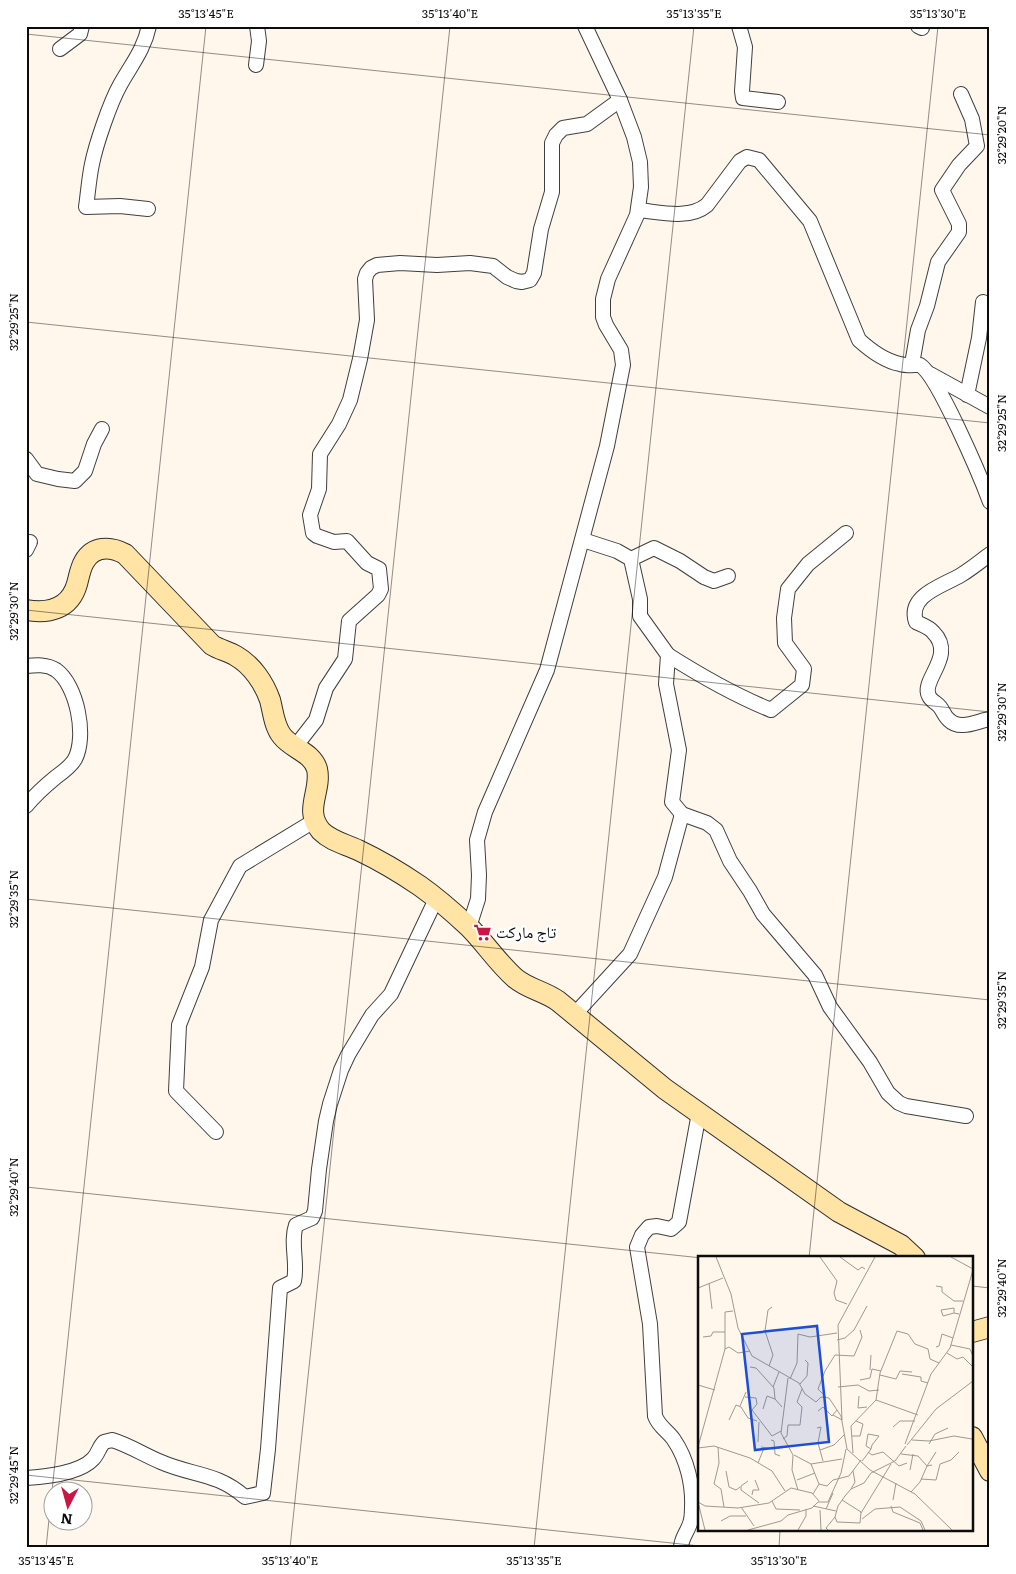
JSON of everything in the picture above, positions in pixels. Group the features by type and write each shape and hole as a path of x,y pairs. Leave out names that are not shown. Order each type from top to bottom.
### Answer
{"street":[{"path":"60,49 80,34 82,26"},
{"path":"148,209 120,206 86,206 92,163 102,130 120,85 139,54 149,26"},
{"path":"256,65 259,41 257,26"},
{"path":"469,927 478,899 477,851 481,823 547,670 607,446 623,365 621,350 606,325 603,299 608,279 630,233 638,210 641,188 640,162 634,137 620,100 585,26"},
{"path":"739,26 745,47 743,98 778,102"},
{"path":"912,364 918,330 927,306 938,262 959,232 959,224 942,190 958,165 976,146 972,120 961,94"},
{"path":"296,748 316,720 326,688 345,659 349,621 378,595 380,589 379,569 367,563 347,541 334,542 317,536 313,532 310,514 319,489 320,454 339,424 352,392 367,320 367,273 377,265 400,263 438,265 470,263 493,266 507,277 516,281 530,280 534,273 541,229 552,192 552,143 556,135 563,128 587,124 620,100"},
{"path":"638,210 686,214 700,210 707,205 740,162 747,157 759,160 810,221 859,340 868,349 894,362 905,365 920,365 930,374 990,407"},
{"path":"967,395 979,338 983,302"},
{"path":"930,374 959,430 990,502"},
{"path":"26,459 37,474 75,481 85,471 94,444 102,429"},
{"path":"583,540 617,551 631,559 640,599 640,616 668,655 743,699 771,710 802,685 804,669 785,643 784,618 788,589 808,564 846,533"},
{"path":"26,610 46,612 62,605 72,594 83,563 96,550 104,548 117,550 125,554 212,645 238,656 254,672 266,691 281,736 310,757 316,769 318,778 312,805 314,821 332,840 359,850 394,870 436,899 469,927 516,979 528,987 549,994 665,1089 839,1212 901,1245 913,1256"},
{"path":"631,559 654,548 714,581 728,576"},
{"path":"990,554 961,575 933,588 920,600 914,614 916,622 932,630 940,644 940,664 927,686 928,696 940,707 949,720 956,724 964,725 990,720"},
{"path":"668,655 666,684 680,750 672,802 682,814 707,823 716,830 730,861 763,914 815,975 830,1007 870,1062 888,1093 906,1106 966,1116"},
{"path":"26,666 47,666 56,670 63,677 76,702 80,726 75,759 26,806"},
{"path":"575,1014 630,954 665,877 682,814"},
{"path":"216,1132 176,1091 179,1025 202,967 211,920 240,866 314,821"},
{"path":"26,1478 44,1477 82,1467 93,1458 104,1442 112,1440 176,1468 214,1477 234,1488 245,1497 263,1493 280,1288 294,1281 296,1274 294,1232 296,1225 312,1218 315,1211 319,1169 330,1104 348,1054 372,1015 390,994 436,899"},
{"path":"681,1548 682,1540 691,1520 692,1492 682,1455 673,1438 661,1427 655,1416 650,1324 637,1251 640,1239 649,1227 657,1226 669,1229 678,1224 699,1113"},
{"path":"974,1331 990,1327"},
{"path":"974,1441 990,1471"}],"place":[{"name":"تاج ماركت","path":"482,932"}]}
